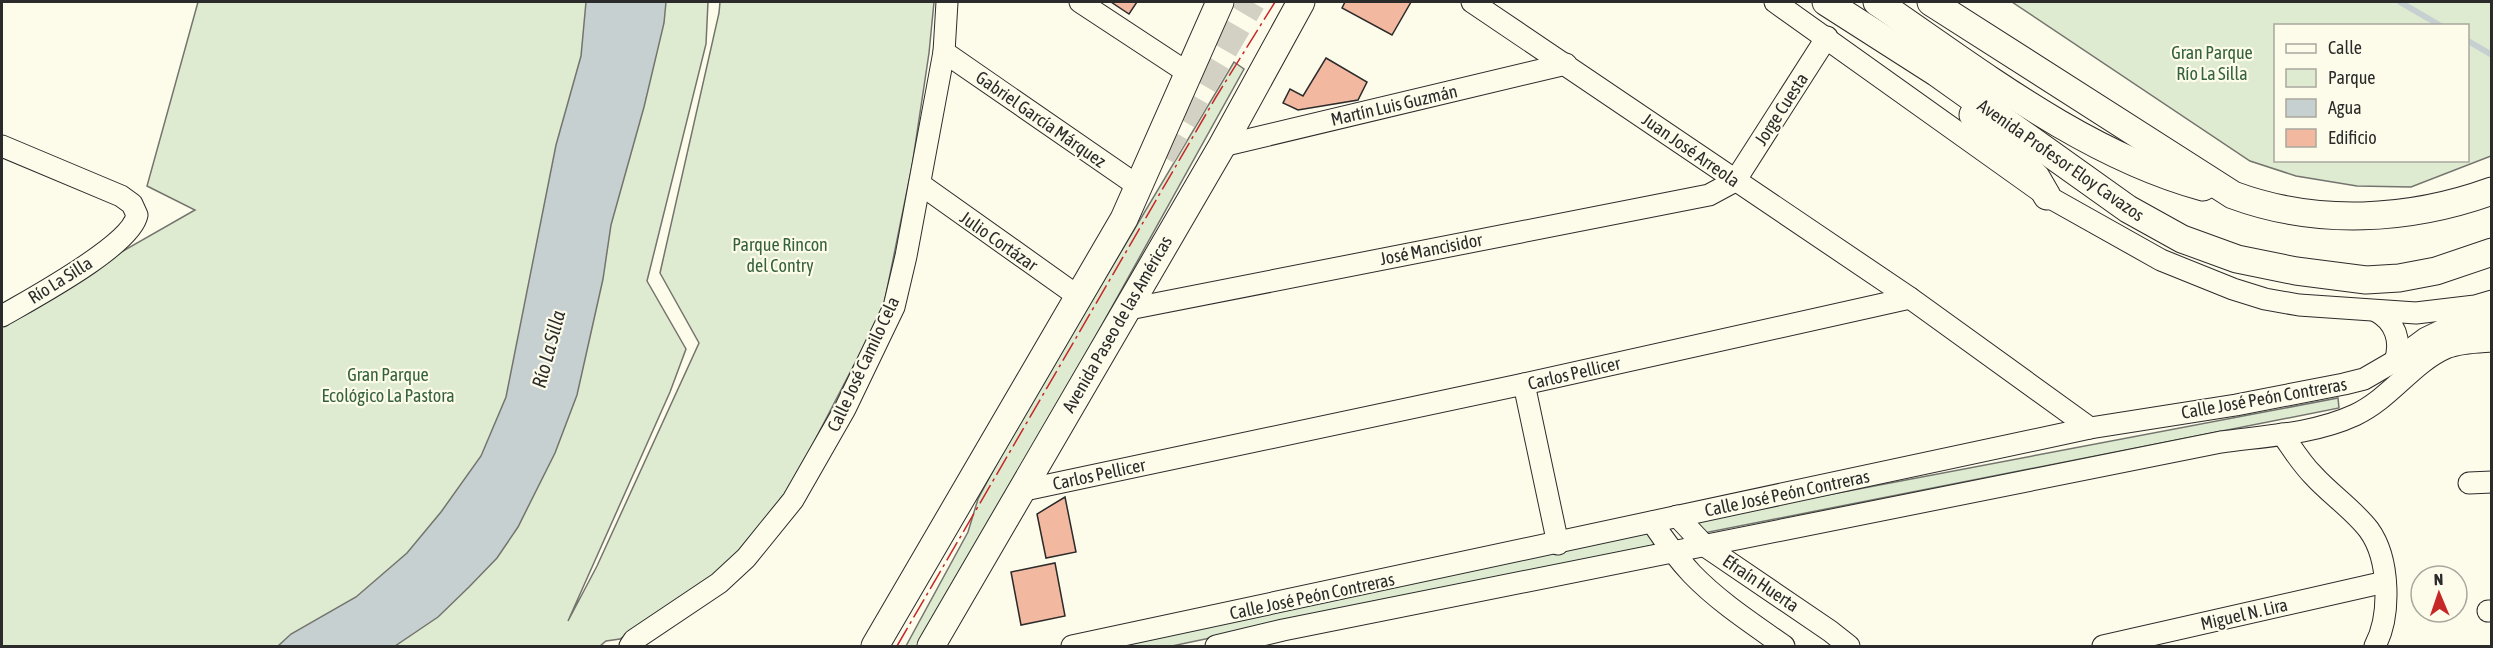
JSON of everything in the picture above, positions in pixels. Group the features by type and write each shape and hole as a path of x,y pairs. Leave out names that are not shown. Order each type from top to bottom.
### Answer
{"main road":[{"path":"875,646 1124,219 1220,2"},
{"name":"Avenida Profesor Eloy Cavazos","path":"1826,2 1937,73 2128,209 2182,239 2237,259 2296,271 2366,280 2399,278 2436,271 2492,252"},
{"path":"1877,2 2056,121 2141,166 2262,206 2292,212 2377,216 2456,204 2492,191"},
{"path":"1931,2 1948,9 2233,195"},
{"name":"Avenida Paseo de las Américas","path":"931,646 1124,310 1222,146 1296,5"},
{"path":"1937,73 1980,123 2036,177 2047,196"}],"street":[{"name":"Calle José Camilo Cela","path":"630,646 634,640 719,583 746,558 793,500 845,409 894,307 906,256 944,52 947,2"},
{"path":"1080,2 1188,72"},
{"name":"Juan José Arreola","path":"1472,2 1910,297"},
{"path":"1775,2 2047,196 2161,260 2233,289 2265,299 2299,305 2427,312 2475,306 2492,301"},
{"name":"Jorge Cuesta","path":"1735,181 1827,37"},
{"name":"Gabriel García Márquez","path":"944,52 1138,186"},
{"name":"Martín Luis Guzmán","path":"1222,146 1566,64"},
{"name":"Río La Silla","path":"2,146 121,196 132,204 138,215 135,225 114,246 49,289 2,316"},
{"name":"José Mancisidor","path":"1124,310 1709,195 1735,181"},
{"name":"Julio Cortázar","path":"920,184 1078,297"},
{"path":"1910,297 2090,428"},
{"name":"Carlos Pellicer","path":"1020,491 1524,384 1910,297"},
{"path":"2376,311 2384,315 2396,333 2399,350 2395,361"},
{"name":"Calle José Peón Contreras","path":"1072,646 1558,544 1677,516 2090,428 2236,405 2344,384 2364,379 2395,361 2426,338 2449,327 2492,321"},
{"name":"Calle José Peón Contreras","path":"1216,646 1285,638 1705,546 2221,442 2282,434 2336,423 2354,416 2385,398 2420,365 2446,348 2465,343 2492,341"},
{"path":"1524,384 1558,544"},
{"path":"2344,384 2354,416"},
{"path":"2282,434 2311,474 2369,530 2377,542 2385,582 2385,616 2381,634 2375,646"},
{"path":"2469,483 2492,482"},
{"name":"Efraín Huerta","path":"1677,516 1705,546 1812,618 1849,646"},
{"name":"Efraín Huerta","path":"1652,522 1673,553 1702,584 1784,646"},
{"name":"Miguel N. Lira","path":"2103,646 2385,582"}],"green space":[{"name":"Gran Parque Ecológico La Pastora","path":"198,2 708,2 706,44 647,281 686,349 670,392 568,621 597,566 699,343 660,273 720,2 934,2 929,53 912,166 883,309 789,490 733,562 620,639 606,641 600,646 2,646 2,320 195,210 147,186"},
{"name":"Gran Parque Río La Silla","path":"2012,2 2491,2 2491,156 2411,187 2357,186 2296,176 2250,161"},
{"path":"1234,62 1244,69 1047,424 920,646 906,646 968,532 978,499 1059,347 1066,344"},
{"path":"2338,398 2339,408 1699,534 1695,520"},
{"path":"1651,528 1659,544 1172,646 1087,646"}],"water":[{"path":"586,2 666,2 664,23 644,107 611,225 603,279 577,395 555,453 518,527 497,558 438,617 395,646 278,646 291,634 356,597 407,553 441,512 481,456 506,397 556,145 581,56"}],"building":[{"path":"1111,2 1137,2 1129,14"},
{"path":"1345,2 1411,2 1392,35 1342,8"},
{"path":"1326,58 1367,82 1358,100 1298,110 1283,103 1290,89 1303,96"},
{"path":"1065,497 1076,552 1046,558 1037,514"},
{"path":"1055,563 1065,616 1021,625 1011,572"}],"waterway":[{"path":"2400,2 2438,24"},
{"path":"2469,42 2492,55"}],"tunnel":[{"path":"1162,156 1252,2"}],"power":[{"path":"897,646 1216,97 1275,2"}],"park label":[{"name":"Parque Rincon del Contry","path":"780,254"}]}
